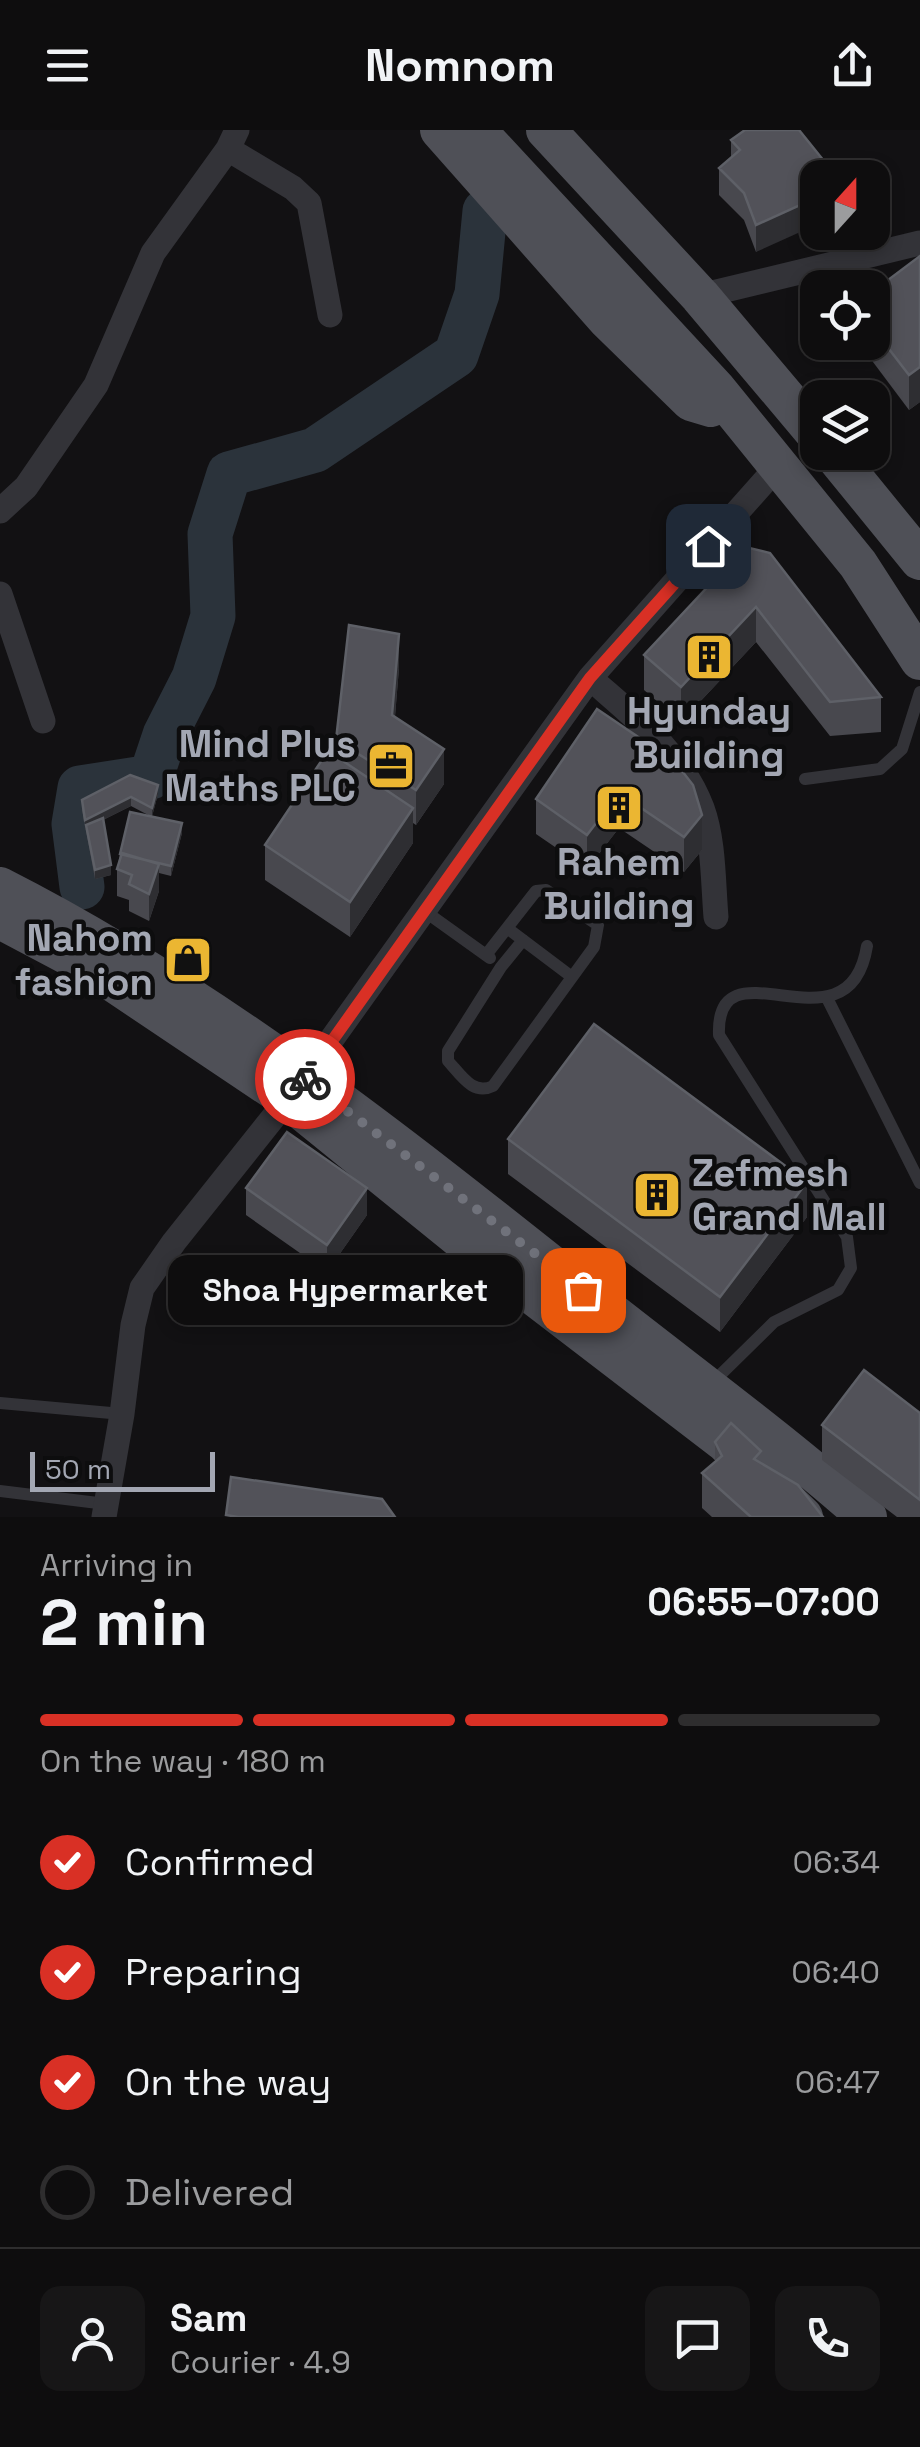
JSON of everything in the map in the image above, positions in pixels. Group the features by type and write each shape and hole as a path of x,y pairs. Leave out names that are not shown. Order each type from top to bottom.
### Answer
{"main road":[{"path":"440,130 608,320 691,401 736,415"},
{"path":"476,130 736,415 858,564 920,660"},
{"path":"546,130 700,296 800,415"},
{"path":"847,470 912,549 858,564"},
{"path":"0,887 112,946 296,1088 538,1253 867,1517"},
{"path":"0,919 296,1088 473,1248 726,1443 803,1517"}],"street":[{"path":"0,512 26,487 96,385 152,253 232,140 309,203 330,314"},
{"path":"700,296 920,243"},
{"path":"105,1510 142,1288 296,1088 590,678 778,466"},
{"path":"0,594 43,720"},
{"path":"590,678 662,742 688,778 703,810 716,917"}],"lane":[{"path":"806,779 880,768 902,749 920,692"},
{"path":"486,955 536,891 546,890 598,925 594,947 493,1086 484,1091 474,1089 448,1061 448,1051 501,967 523,940"},
{"path":"423,910 501,967"},
{"path":"507,928 572,977"},
{"path":"707,1388 774,1322 838,1290 851,1268 848,1237 720,1034 718,1016 728,998 746,992 827,998 848,986 864,965 866,946"},
{"path":"827,998 920,1183"},
{"path":"0,1403 122,1414"},
{"path":"0,1491 105,1510"}],"building":[{"path":"745,130 799,130 823,160 800,160 800,205 756,225 744,193 719,168 740,150 731,140"},
{"path":"920,256 920,367 909,375 890,350 890,278"},
{"path":"745,547 770,553 881,697 830,702 756,607 681,687 644,655"},
{"path":"349,625 399,634 392,715 444,749 416,790 336,740"},
{"path":"597,709 675,762 693,785 702,815 684,837 619,793 587,835 536,799"},
{"path":"328,751 413,808 350,902 265,845"},
{"path":"130,775 158,785 152,808 131,797 85,820 82,800"},
{"path":"130,812 182,823 171,866 120,854"},
{"path":"103,818 111,865 95,870 86,825"},
{"path":"122,853 159,864 149,894 129,884 132,875 117,869"},
{"name":"Zefmesh Grand Mall","path":"594,1024 807,1182 720,1297 508,1139"},
{"path":"287,1132 367,1188 327,1245 246,1188"},
{"path":"864,1370 920,1413 920,1500 822,1425"},
{"path":"731,1423 761,1451 754,1459 798,1485 823,1517 751,1517 702,1473 722,1456 715,1442"},
{"path":"231,1477 382,1499 395,1517 226,1515"}],"waterway":[{"path":"82,887 74,824 80,788 151,777 165,735 194,678 213,616 210,534 229,474 315,450 456,355 477,294 485,211"}],"way so far":[{"path":"305,1079 583,1290"}],"place":[{"name":"Hyunday Building","path":"709,657"},
{"name":"Mind Plus Maths PLC","path":"391,766"},
{"name":"Rahem Building","path":"619,808"},
{"name":"Nahom fashion","path":"188,960"},
{"name":"Zefmesh Grand Mall","path":"657,1195"},
{"name":"Shoa Hypermarket","path":"583,1290"}],"route":[{"path":"305,1079 590,678 708,546"}]}
